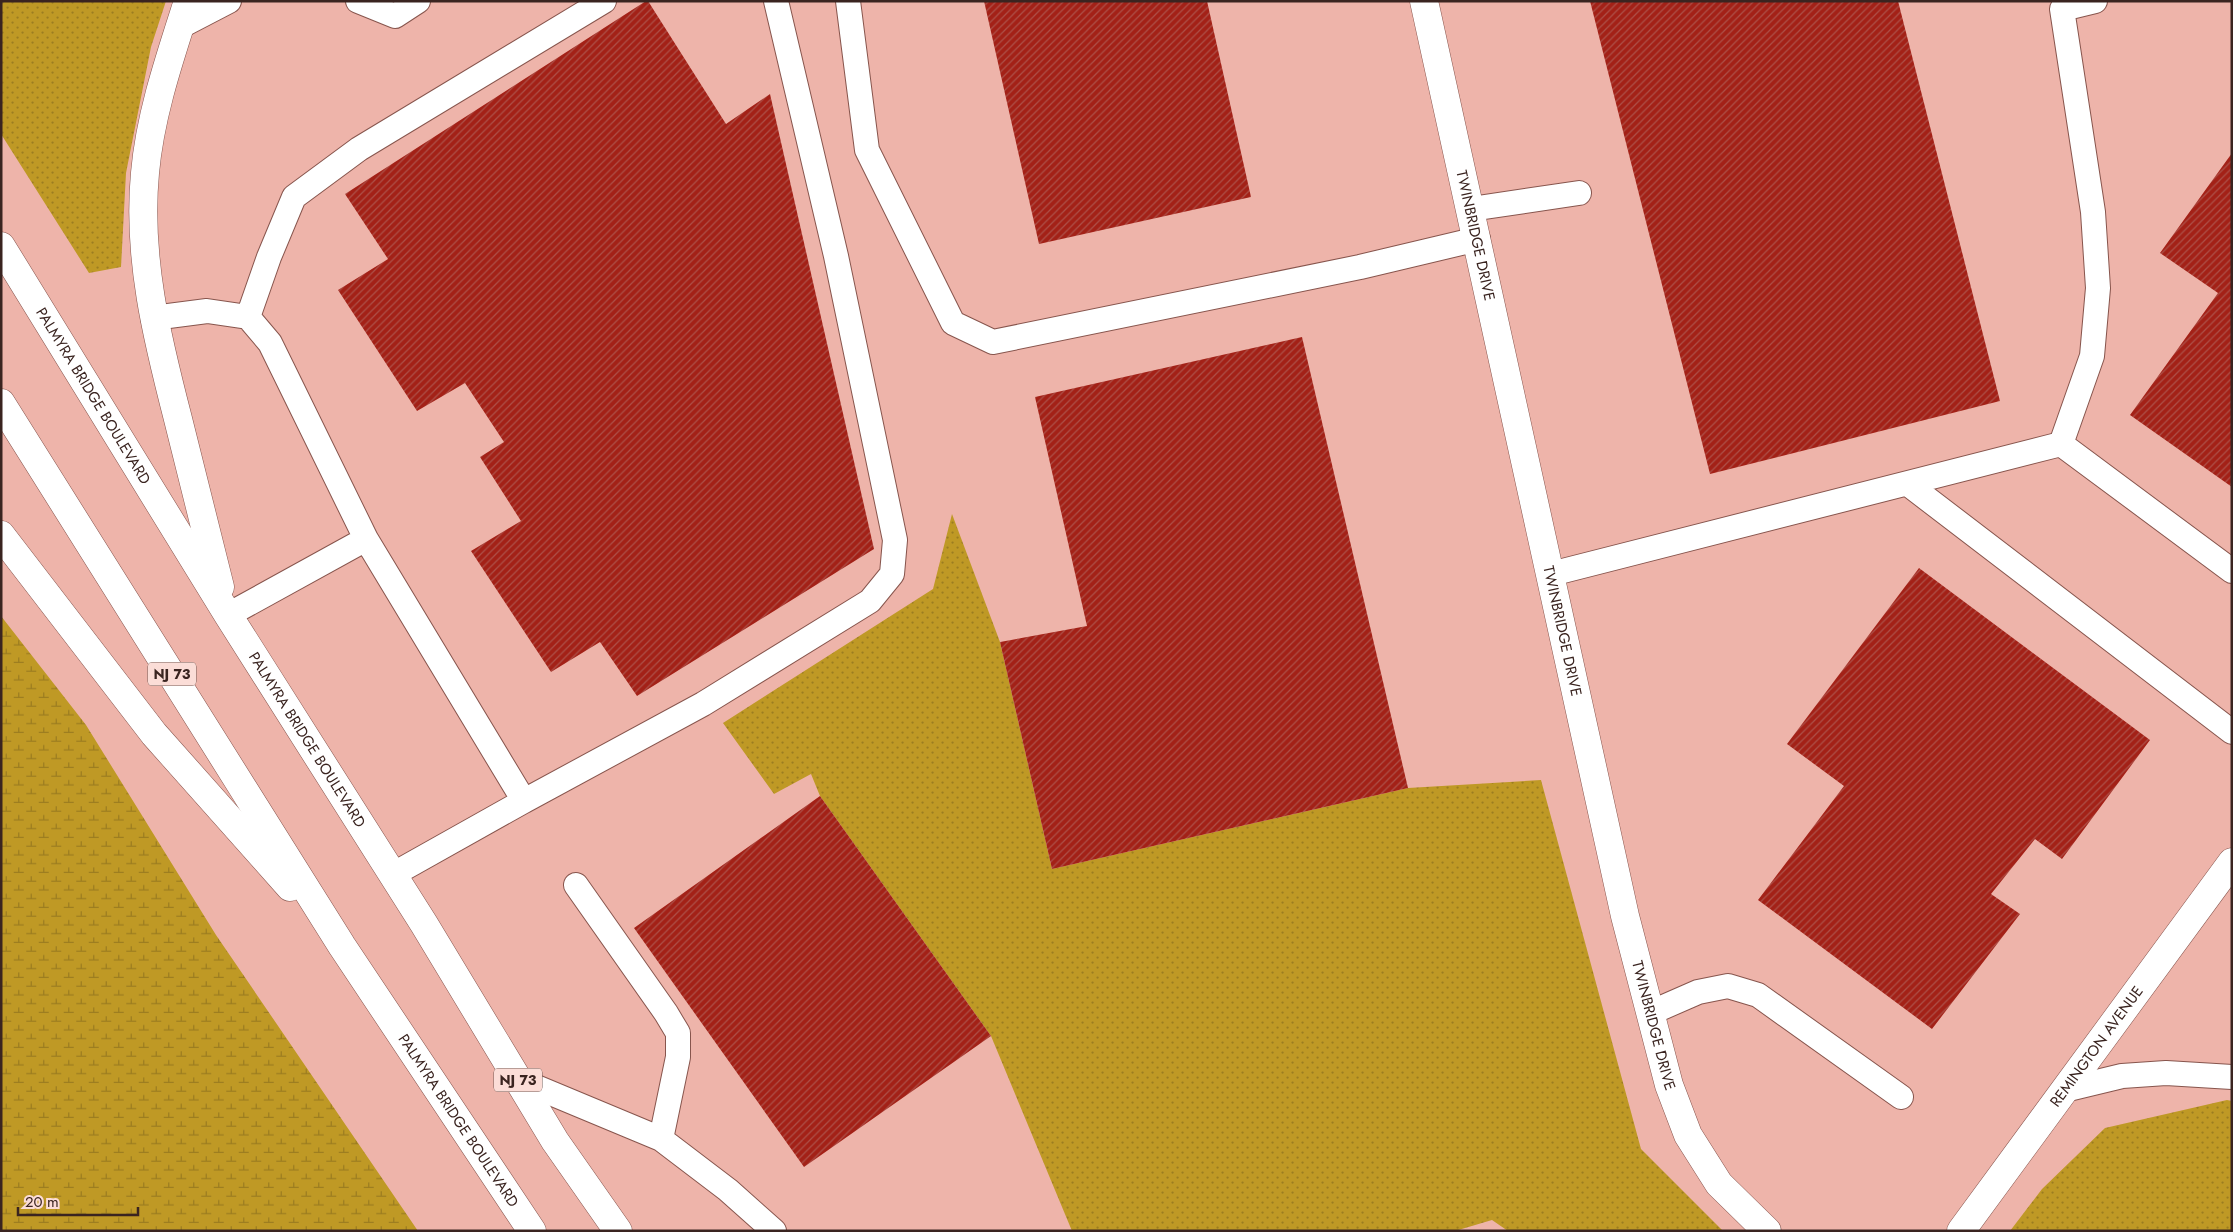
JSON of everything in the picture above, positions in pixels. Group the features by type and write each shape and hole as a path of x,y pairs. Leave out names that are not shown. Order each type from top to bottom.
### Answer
{"main road":[{"path":"188,1 152,124 145,173 143,216 144,262 153,318 228,615"},
{"name":"TWINBRIDGE DRIVE","path":"1424,1 1478,239 1625,916 1669,1085 1688,1135 1719,1184 1767,1231"},
{"name":"PALMYRA BRIDGE BOULEVARD","path":"1,246 555,1141 618,1231"},
{"name":"PALMYRA BRIDGE BOULEVARD","path":"1,403 342,946 532,1231"},
{"path":"1,535 154,734 342,946"},
{"name":"REMINGTON AVENUE","path":"1961,1231 2232,862"}],"lane":[{"path":"179,28 229,1"},
{"path":"358,1 395,16 418,1"},
{"path":"248,317 269,257 294,197 359,149 604,1"},
{"path":"392,875 703,704 870,601 892,574 895,540 836,256 776,1"},
{"path":"848,1 867,150 953,324 993,342 1360,267 1478,239"},
{"path":"2061,444 2092,356 2098,288 2093,212 2061,5 2095,1"},
{"path":"1471,209 1579,193"},
{"path":"153,318 207,311 248,317 270,343 366,539 524,801"},
{"path":"1550,574 2061,444"},
{"path":"2061,444 2232,571"},
{"path":"1908,484 2232,732"},
{"path":"228,615 366,539"},
{"path":"576,885 678,1033 678,1056 661,1139"},
{"path":"1650,1013 1698,992 1728,986 1758,995 1901,1097"},
{"path":"2064,1090 2122,1076 2158,1073 2232,1077"},
{"path":"517,1079 661,1139 728,1190 774,1231"}],"green space":[{"path":"1,1 166,1 151,47 126,173 121,267 89,273 1,134"},
{"path":"952,514 1000,642 1052,869 1408,788 1541,780 1641,1149 1723,1231 1508,1231 1492,1220 1455,1231 1072,1231 991,1036 820,796 811,774 774,794 723,723 933,589"},
{"path":"1,616 86,725 216,935 418,1231 1,1231"},
{"path":"2227,1100 2232,1101 2232,1231 2010,1231 2042,1189 2105,1128"}],"building":[{"path":"648,1 726,124 770,94 874,549 637,696 600,642 551,672 471,551 521,521 480,457 504,442 465,383 417,411 338,290 388,259 345,194"},
{"path":"984,1 1207,1 1251,197 1039,244"},
{"path":"1590,1 1898,1 2000,401 1710,474"},
{"path":"2232,153 2232,487 2130,415 2218,293 2160,253"},
{"path":"1302,337 1408,788 1052,869 1000,642 1087,626 1035,397"},
{"path":"1919,568 2150,740 2062,859 2035,839 1991,894 2020,914 1932,1029 1758,900 1844,786 1787,744"},
{"path":"820,796 991,1036 804,1167 634,928"}]}
